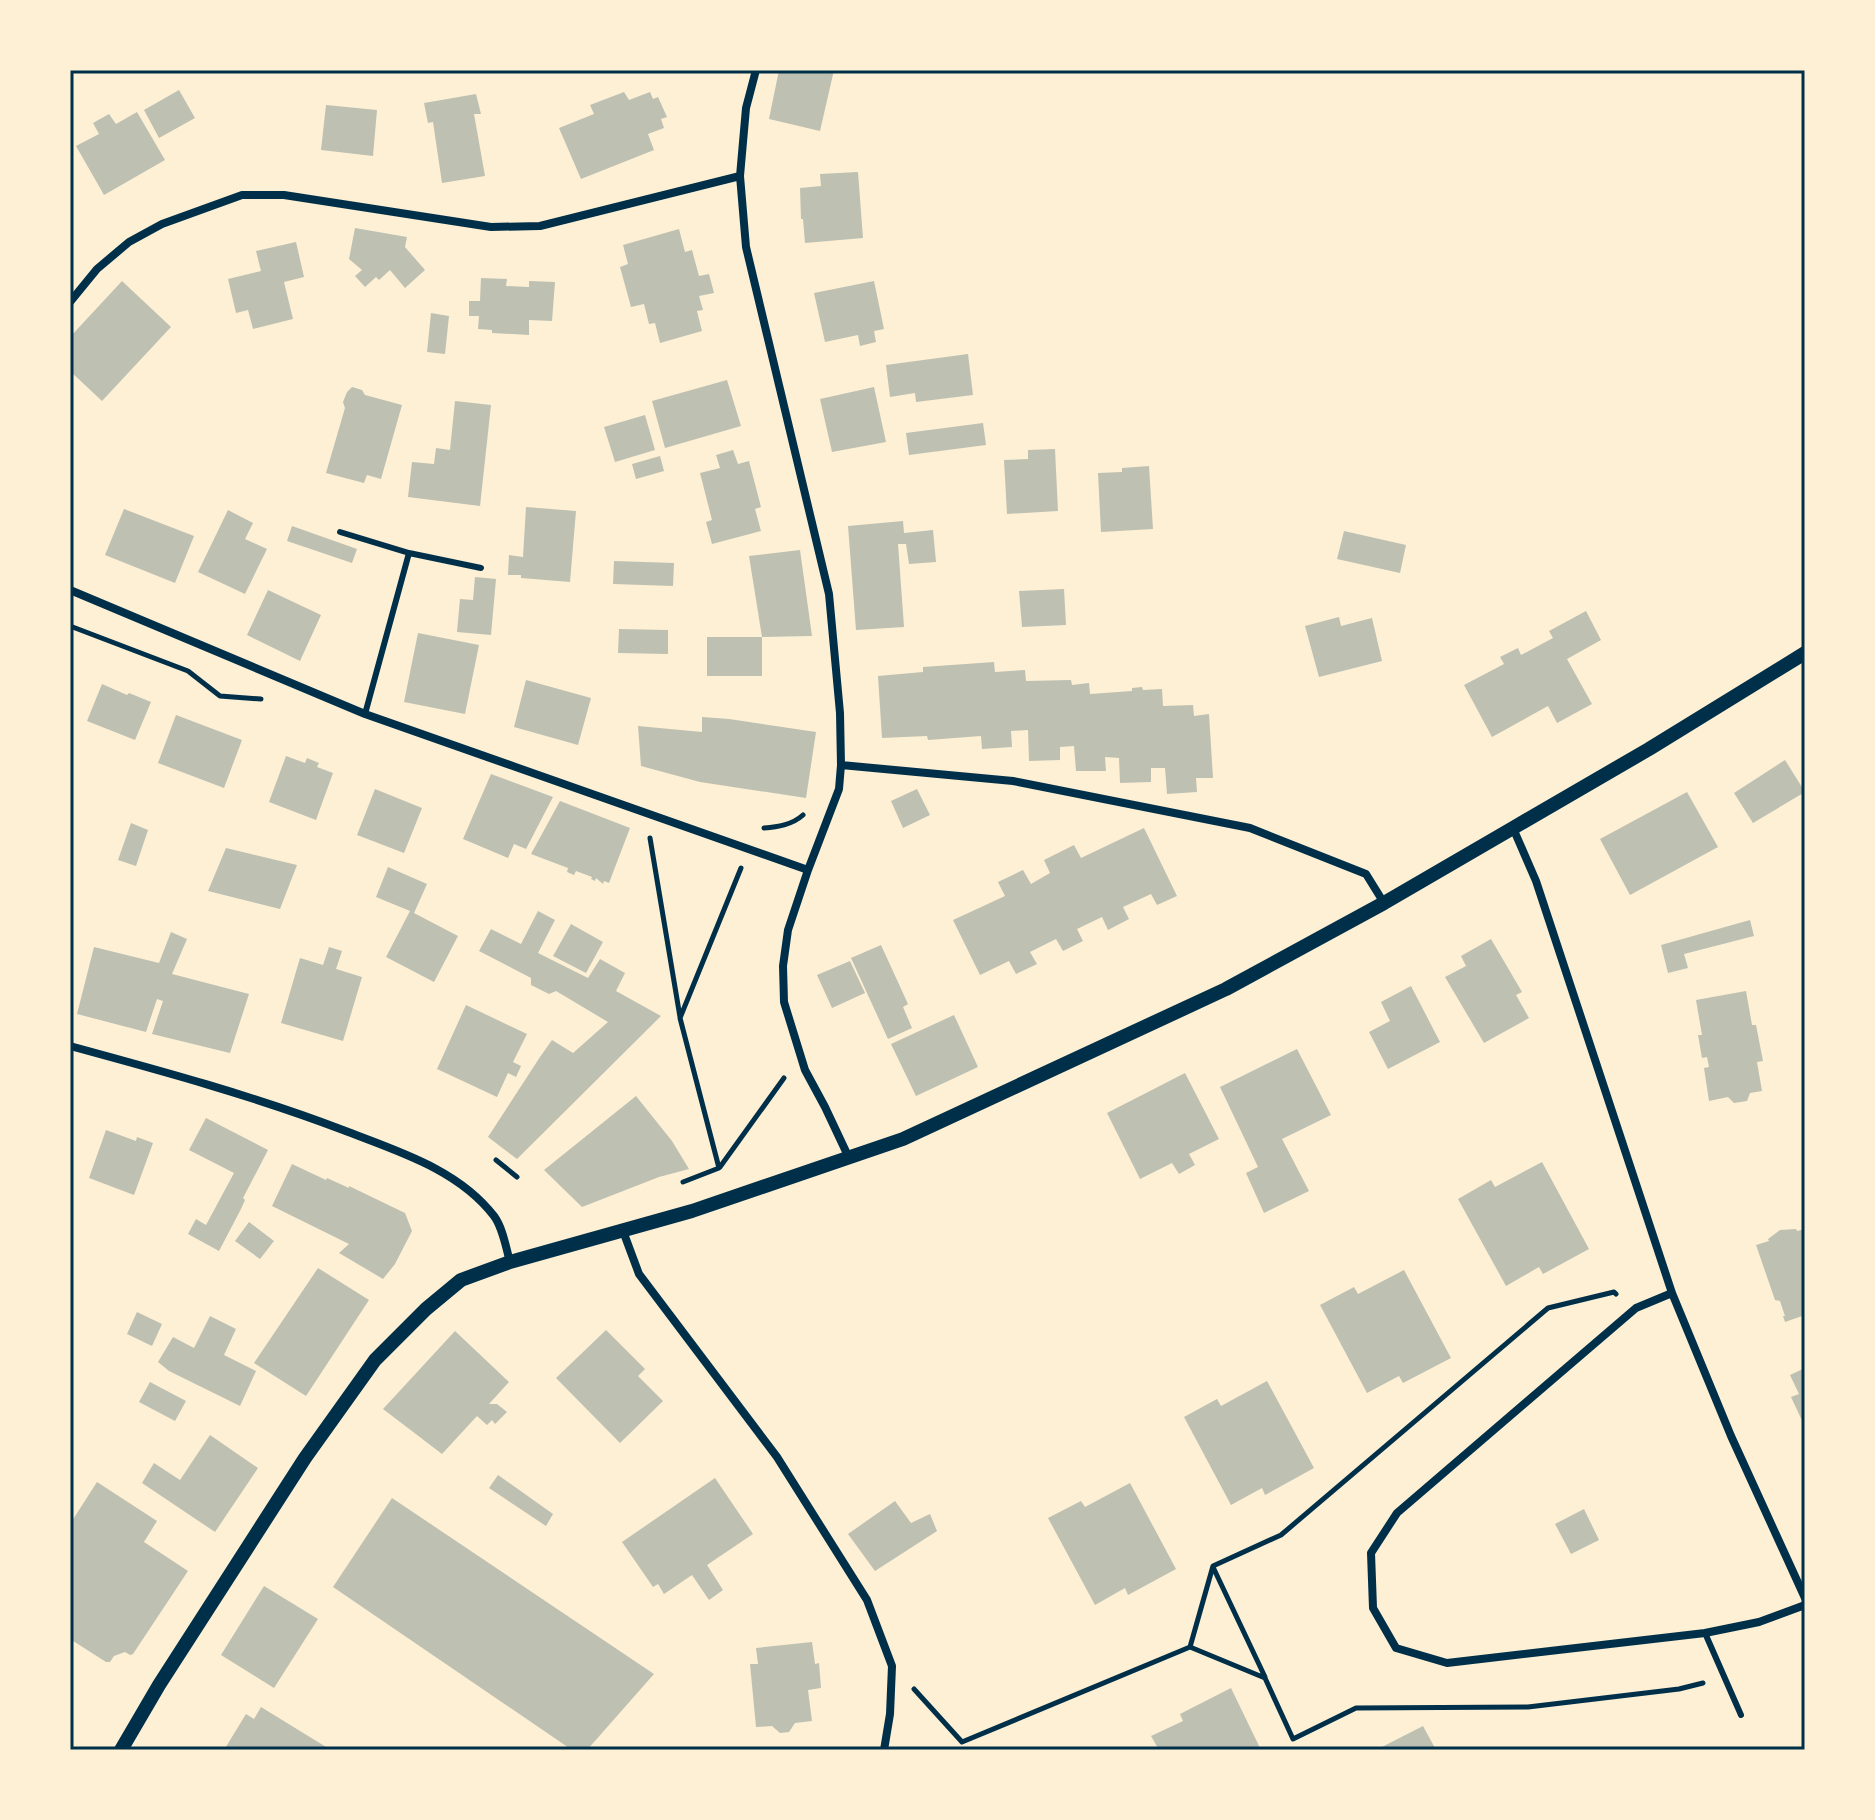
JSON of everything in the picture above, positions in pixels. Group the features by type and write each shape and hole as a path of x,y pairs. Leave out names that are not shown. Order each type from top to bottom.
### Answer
{"street":[{"path":"756,70 746,108 740,176 746,247 829,594 840,713 839,789 788,930 783,966 784,1002 805,1070 849,1158"},
{"path":"70,302 97,269 129,242 162,224 242,195 284,195 491,227 540,226 740,176"},
{"path":"70,590 365,714 808,870"},
{"path":"121,1750 159,1685 305,1458 375,1360 426,1309 461,1280 510,1262 692,1211 903,1139 1226,989 1384,903 1662,741 1805,653"},
{"path":"841,765 1013,781 1250,828 1366,874 1384,903"},
{"path":"1513,828 1536,881 1672,1293 1731,1436 1805,1598"},
{"path":"70,1046 213,1085 300,1114 398,1151 450,1176 474,1194 497,1219 510,1262"},
{"path":"623,1231 639,1274 777,1457 867,1600 892,1666 890,1714 884,1750"},
{"path":"1672,1293 1636,1308 1397,1513 1371,1553 1373,1608 1396,1648 1447,1663 1705,1633 1759,1622 1805,1605"}],"lane":[{"path":"340,532 409,553 481,568"},
{"path":"365,714 409,553"},
{"path":"1705,1633 1741,1715"}],"path":[{"path":"680,1018 756,828 779,827 799,819 805,812"},
{"path":"648,829 680,1018 719,1168"},
{"path":"729,861 742,866"},
{"path":"683,1182 719,1168 787,1075"},
{"path":"496,1160 517,1177"},
{"path":"1190,1647 1213,1566 1281,1535 1548,1308 1614,1292 1636,1308"},
{"path":"1213,1566 1293,1739 1356,1708 1528,1707 1679,1689 1724,1679"},
{"path":"913,1689 962,1742 1190,1647 1265,1678"}],"building":[{"path":"779,70 834,70 820,131 769,119"},
{"path":"179,90 195,118 159,138 144,110"},
{"path":"624,92 629,100 650,92 653,99 658,97 667,117 661,119 664,128 648,134 654,150 581,179 559,128 594,114 590,105"},
{"path":"476,94 481,114 474,114 485,176 442,183 433,122 428,123 424,103"},
{"path":"326,105 377,110 373,156 321,150"},
{"path":"137,112 165,160 104,195 76,146 99,134 93,123 109,114 116,124"},
{"path":"858,172 863,238 805,243 800,188 821,186 820,174"},
{"path":"355,228 407,237 405,247 425,270 405,288 390,270 365,287 355,276 362,270 349,259"},
{"path":"679,229 685,252 692,250 699,276 709,274 714,293 699,296 703,310 697,311 702,331 660,343 655,323 649,324 644,304 631,307 620,267 628,264 623,245"},
{"path":"296,242 304,277 284,282 293,319 253,329 248,310 236,313 228,279 261,271 256,251"},
{"path":"481,278 507,279 506,286 529,287 529,281 555,282 552,321 529,320 529,335 478,329 479,316 469,316 469,301 480,301"},
{"path":"122,281 171,327 102,401 70,371 70,337"},
{"path":"874,281 884,329 874,331 876,342 860,346 858,335 825,342 814,293"},
{"path":"431,313 449,316 445,354 427,352"},
{"path":"968,354 973,395 916,402 915,393 890,397 886,365"},
{"path":"727,380 741,426 665,448 652,401"},
{"path":"352,387 362,390 365,395 402,405 381,479 367,475 364,483 326,473 345,408 343,402"},
{"path":"874,387 886,442 832,452 820,399"},
{"path":"455,401 491,405 480,506 408,497 412,462 434,464 436,448 450,450"},
{"path":"645,415 655,450 615,462 604,427"},
{"path":"983,423 986,445 909,455 906,433"},
{"path":"1055,449 1058,511 1007,514 1004,460 1028,459 1028,450"},
{"path":"733,450 738,464 749,461 761,507 755,509 761,531 712,544 706,522 712,520 700,473 720,468 716,455"},
{"path":"660,456 664,471 636,479 632,464"},
{"path":"1149,466 1153,529 1101,532 1098,473"},
{"path":"526,507 576,511 570,582 508,575 509,555 523,557"},
{"path":"124,509 194,536 175,583 105,555"},
{"path":"228,510 253,523 245,539 267,549 245,594 198,572"},
{"path":"903,521 904,533 933,530 936,562 909,564 906,544 898,544 904,627 856,630 848,526"},
{"path":"292,526 357,549 352,563 287,541"},
{"path":"1344,531 1406,545 1400,573 1337,559"},
{"path":"800,550 812,636 762,637 749,556"},
{"path":"614,561 674,563 673,586 613,584"},
{"path":"475,577 496,579 491,635 457,632 460,599 473,600"},
{"path":"1064,589 1066,625 1022,627 1019,591"},
{"path":"268,590 321,615 300,661 247,635"},
{"path":"1586,611 1601,640 1567,659 1592,704 1557,723 1548,706 1492,737 1464,685 1504,664 1500,657 1518,648 1521,655 1553,638 1549,631"},
{"path":"1339,617 1341,626 1372,618 1382,661 1319,677 1305,626"},
{"path":"619,629 668,630 668,654 618,653"},
{"path":"418,633 479,645 465,714 404,702"},
{"path":"707,637 762,637 762,676 707,676"},
{"path":"994,662 995,672 1025,670 1026,681 1071,680 1072,685 1089,683 1090,694 1132,691 1132,688 1142,687 1143,690 1162,689 1163,706 1193,705 1194,716 1209,714 1213,778 1196,778 1197,792 1167,794 1165,768 1151,768 1151,782 1120,783 1119,758 1105,757 1106,771 1076,771 1074,746 1060,747 1060,760 1029,761 1028,730 1011,731 1012,747 982,749 981,736 928,740 927,736 882,738 878,676 923,672 923,667"},
{"path":"526,680 591,698 578,745 514,727"},
{"path":"102,684 151,702 135,740 87,721"},
{"path":"176,715 242,740 224,788 158,763"},
{"path":"702,717 816,732 806,798 700,782 641,766 638,726 702,732"},
{"path":"286,756 305,763 307,758 319,763 317,767 333,773 316,820 269,802"},
{"path":"1785,760 1805,792 1753,823 1734,793"},
{"path":"491,774 553,797 526,849 514,844 508,858 463,839"},
{"path":"375,789 422,808 404,853 357,835"},
{"path":"917,789 930,815 903,828 891,801"},
{"path":"1687,792 1718,847 1630,895 1600,839"},
{"path":"560,801 630,828 609,883 604,881 603,884 576,871 574,875 567,872 568,868 531,854"},
{"path":"131,823 148,830 136,866 118,860"},
{"path":"1144,828 1177,896 1157,905 1151,894 1123,907 1129,919 1108,930 1102,917 1077,929 1083,941 1063,951 1056,939 1030,952 1037,964 1016,974 1009,961 980,975 953,920 1005,896 998,882 1023,870 1031,884 1050,873 1044,860 1074,845 1081,858"},
{"path":"226,848 297,865 280,909 208,891"},
{"path":"388,867 427,884 414,913 458,936 434,982 386,957 410,911 376,897"},
{"path":"538,911 555,920 538,953 588,978 600,959 625,973 616,991 661,1016 517,1159 488,1137 540,1057 552,1040 573,1053 608,1022 556,991 549,994 531,985 531,978 479,951 491,929 521,944"},
{"path":"1750,920 1754,936 1684,954 1688,968 1668,973 1661,945"},
{"path":"571,924 603,942 586,973 553,956"},
{"path":"171,932 187,939 172,974 249,994 230,1053 152,1034 163,1001 157,999 146,1032 77,1014 94,947 159,963"},
{"path":"1491,939 1522,992 1516,995 1529,1018 1484,1043 1445,977 1466,966 1461,956"},
{"path":"881,945 908,1004 903,1007 912,1028 888,1039 851,958"},
{"path":"329,947 342,951 336,969 362,977 343,1041 281,1023 300,958 323,965"},
{"path":"850,961 865,993 832,1008 817,975"},
{"path":"1411,986 1440,1042 1388,1069 1369,1032 1390,1021 1381,1002"},
{"path":"1746,991 1763,1061 1757,1062 1762,1091 1750,1093 1747,1101 1734,1103 1728,1097 1709,1101 1704,1068 1709,1067 1707,1057 1702,1058 1696,1000"},
{"path":"466,1005 527,1034 513,1062 521,1066 516,1077 508,1073 497,1097 437,1069"},
{"path":"954,1015 978,1067 916,1096 891,1044"},
{"path":"1297,1049 1331,1115 1282,1139 1309,1191 1264,1213 1246,1173 1258,1167 1220,1087"},
{"path":"1185,1073 1219,1139 1189,1154 1195,1165 1179,1174 1172,1163 1140,1179 1107,1113"},
{"path":"636,1096 672,1141 689,1169 659,1177 582,1207 544,1170"},
{"path":"206,1118 268,1150 219,1251 188,1234 196,1219 206,1225 234,1173 189,1150"},
{"path":"106,1130 136,1141 137,1137 153,1143 134,1195 89,1178"},
{"path":"1542,1162 1589,1249 1543,1274 1539,1267 1506,1286 1458,1199 1491,1180 1495,1187"},
{"path":"292,1164 326,1180 349,1186 405,1213 412,1231 395,1264 383,1279 339,1253 349,1244 272,1206"},
{"path":"249,1222 274,1241 260,1259 235,1241"},
{"path":"1805,1229 1805,1315 1785,1322 1780,1301 1775,1300 1756,1245 1769,1241 1780,1230"},
{"path":"318,1268 369,1300 306,1396 254,1363"},
{"path":"1404,1270 1451,1358 1403,1383 1399,1376 1367,1393 1320,1305 1354,1287 1358,1294"},
{"path":"137,1312 162,1324 152,1346 127,1334"},
{"path":"210,1316 236,1329 224,1355 256,1371 240,1406 169,1371 158,1362 173,1337 194,1348"},
{"path":"606,1330 645,1369 638,1376 663,1401 620,1443 556,1378"},
{"path":"455,1331 509,1382 489,1404 497,1404 507,1412 495,1424 492,1420 487,1425 477,1416 442,1454 383,1409"},
{"path":"1805,1368 1805,1427 1791,1397 1799,1394 1790,1375"},
{"path":"1267,1381 1314,1468 1265,1495 1262,1488 1231,1505 1184,1417 1217,1399 1221,1406"},
{"path":"150,1382 186,1401 175,1421 139,1402"},
{"path":"210,1435 258,1468 215,1532 142,1483 154,1463 180,1480"},
{"path":"498,1475 553,1514 546,1526 489,1488"},
{"path":"715,1478 753,1534 707,1565 723,1590 709,1600 692,1575 664,1594 658,1584 653,1587 622,1542"},
{"path":"97,1482 157,1521 144,1542 188,1571 133,1654 125,1652 114,1656 110,1662 70,1639 70,1524"},
{"path":"1130,1483 1176,1569 1128,1595 1125,1588 1095,1605 1048,1518 1081,1501 1085,1507"},
{"path":"392,1498 654,1674 587,1750 572,1750 333,1587"},
{"path":"895,1501 911,1523 930,1514 937,1531 875,1571 848,1534"},
{"path":"1584,1509 1599,1540 1571,1554 1555,1524"},
{"path":"264,1586 318,1619 274,1688 221,1655"},
{"path":"812,1642 815,1664 819,1663 821,1688 808,1690 812,1721 795,1723 789,1732 780,1733 772,1726 756,1727 750,1664 758,1664 756,1648"},
{"path":"1231,1688 1261,1750 1159,1750 1151,1736 1183,1721 1180,1714"},
{"path":"261,1707 331,1750 224,1750 246,1714 254,1719"},
{"path":"1423,1726 1436,1750 1376,1750"}]}
